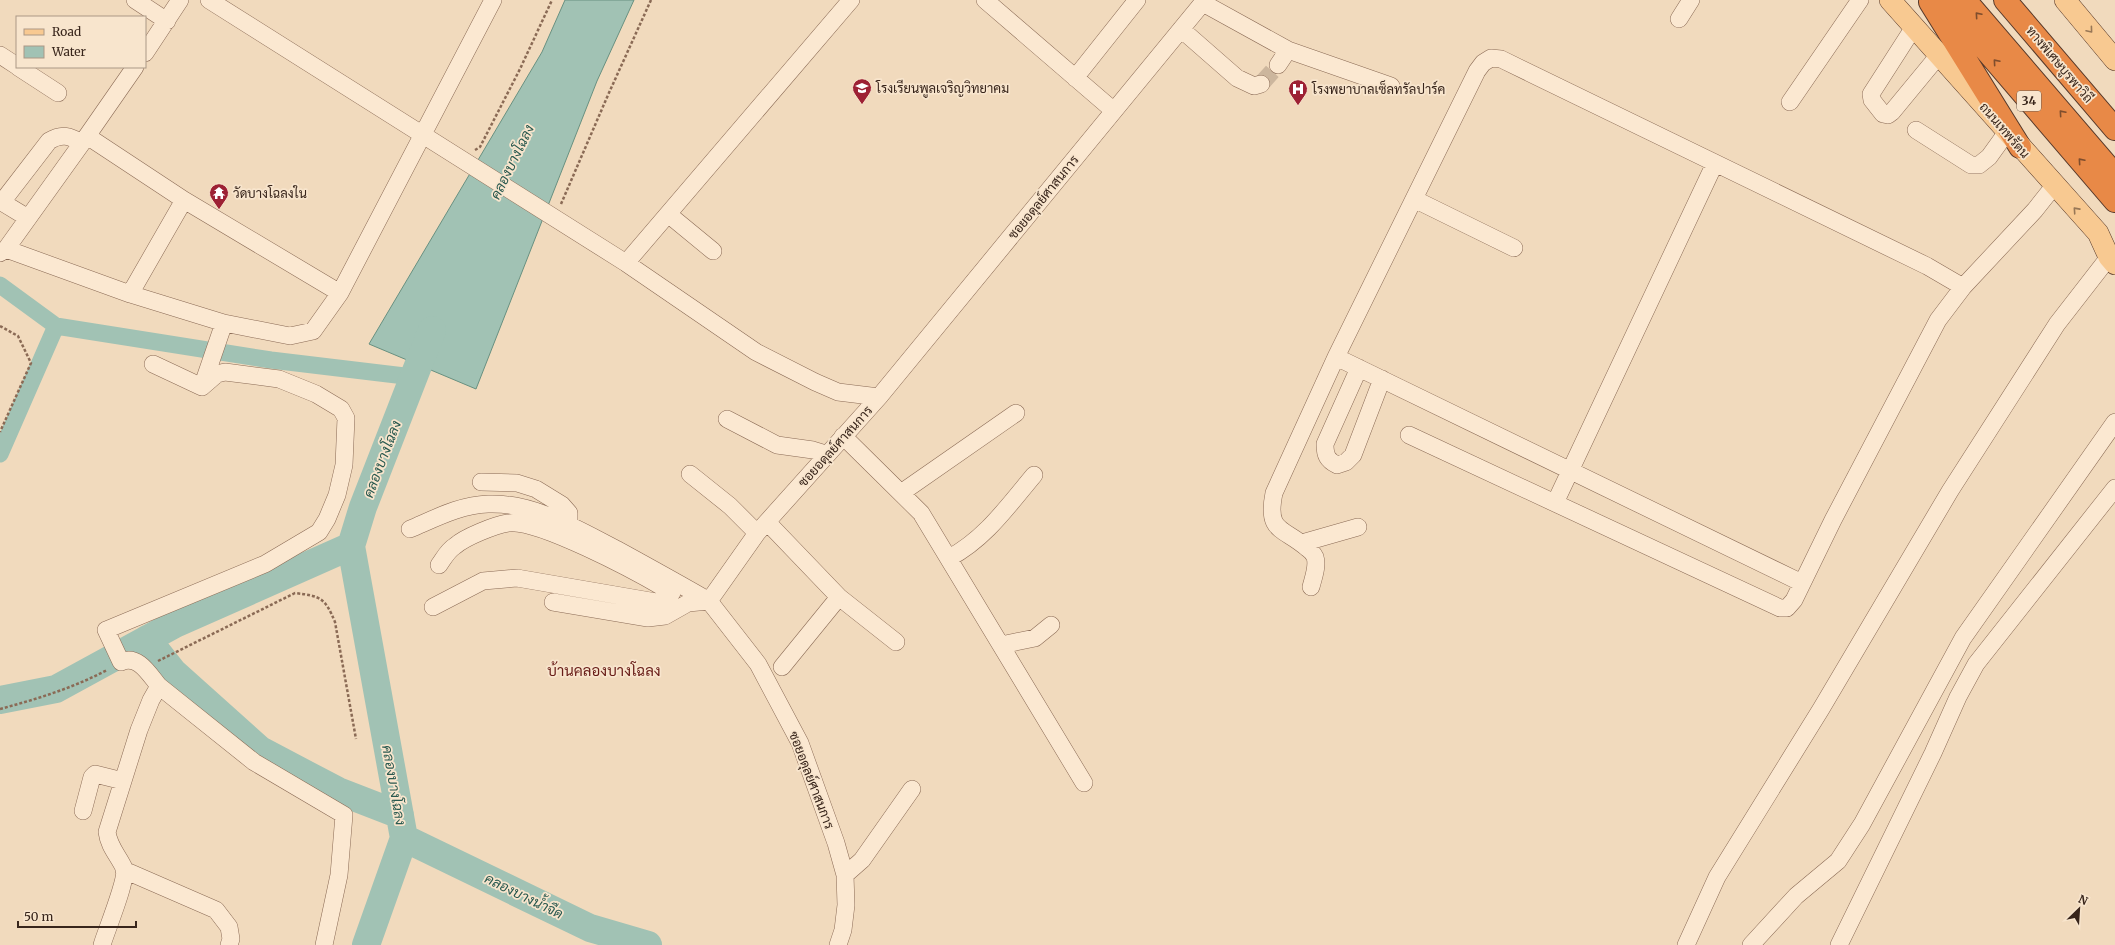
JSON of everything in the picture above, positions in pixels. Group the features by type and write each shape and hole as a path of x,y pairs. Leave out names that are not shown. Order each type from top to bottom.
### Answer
{"highway":[{"path":"1929,0 2013,140"},
{"name":"34","path":"1943,0 2115,201"},
{"path":"1965,0 2115,175"},
{"name":"ทางพิเศษบูรพาวิถี","path":"2005,0 2115,129"},
{"path":"2015,0 2115,117"}],"main road":[{"name":"ถนนเทพรัตน","path":"1890,0 2054,186 2098,233 2113,258"},
{"path":"2065,0 2113,50"}],"street":[{"path":"135,0 167,21"},
{"path":"146,52 180,0"},
{"path":"209,0 422,134 462,161 626,263 756,352 838,392 879,397"},
{"path":"134,68 3,251 130,294 224,323 290,336 302,334 312,330 340,293 493,0"},
{"path":"626,263 852,0"},
{"path":"985,0 1114,111"},
{"path":"1075,78 1137,0"},
{"path":"1679,19 1691,0"},
{"path":"1790,102 1860,0"},
{"path":"1204,2 1288,50 1391,86"},
{"name":"ซอยอดุลย์ศาสนการ","path":"840,938 846,906 845,875 800,743 758,664 709,601 762,527 826,454 879,397 1204,2"},
{"path":"1914,27 1871,94 1872,100 1883,114 1888,115 1892,112 1939,55"},
{"path":"1181,29 1237,78 1254,86 1261,84"},
{"path":"1278,65 1288,50"},
{"path":"0,55 16,66"},
{"path":"1311,588 1316,563 1315,557 1302,543 1286,535 1277,527 1272,517 1271,508 1274,494 1336,357 1477,72 1484,63 1491,58 1501,59 1927,266 1963,286"},
{"path":"20,68 58,93"},
{"path":"1916,130 1971,165 1979,166 1988,157 2013,140"},
{"path":"28,218 1,201 49,141 58,136 66,136 84,140 340,293"},
{"path":"1555,503 1716,163"},
{"path":"1409,435 1780,608 1787,608 1794,600 1836,513 1938,320 1963,286 2035,210 2054,186"},
{"path":"130,294 184,200"},
{"path":"1414,200 1514,248"},
{"path":"668,214 713,252"},
{"path":"1686,945 1716,877 1821,709 1950,491 2057,324 2113,258"},
{"path":"202,385 224,323"},
{"path":"1336,357 1802,583"},
{"path":"153,364 202,385"},
{"path":"1359,368 1325,444 1325,452 1329,460 1337,464 1346,462 1353,455 1382,379"},
{"path":"202,385 221,372 279,379 316,394 341,409 346,418 344,465 334,501 327,519 318,532 265,564 106,630 120,659 140,663 159,686 254,762 344,815 339,875 324,945"},
{"path":"901,493 1016,413"},
{"path":"727,419 777,445 813,450 826,454"},
{"path":"1751,945 1796,896 1838,860 1862,824 1963,638 2115,422"},
{"path":"843,436 921,513 1084,783"},
{"path":"690,474 730,506 762,527 839,597 896,642"},
{"path":"949,558 967,548 983,535 1034,475"},
{"path":"481,482 517,483 536,489 562,505 569,514 569,525"},
{"path":"1839,945 1933,753 1958,697 1976,664 2115,488"},
{"path":"410,529 457,508 488,504 512,505 550,517 569,525 661,573 709,601"},
{"path":"439,564 455,545 467,538 508,523 524,524 549,530 672,593 688,603"},
{"path":"1302,543 1358,527"},
{"path":"433,607 483,581 517,578 656,602 662,601 672,593"},
{"path":"782,667 839,597"},
{"path":"553,602 648,618 665,616 688,603 709,601"},
{"path":"1001,645 1035,638 1051,625"},
{"path":"108,943 123,884 124,870 108,842 107,832 139,730 151,700 159,686"},
{"path":"83,811 91,781 95,774 123,781"},
{"path":"845,875 867,854 912,789"},
{"path":"124,870 216,910 229,927 231,939 229,945"}],"path":[{"path":"462,161 480,147 520,69 552,0"},
{"path":"560,221 561,204 651,0"},
{"path":"0,326 18,336 31,363 0,432"},
{"path":"156,662 295,593 317,596 329,607 335,622 356,739"},
{"path":"0,709 42,698 87,680 120,659"}],"water":[{"path":"565,0 634,0 597,81 476,389 369,344 542,52"}],"waterway":[{"path":"0,285 56,326 271,360 413,377"},
{"path":"0,454 56,326"},
{"name":"คลองบางโฉลง","path":"366,945 404,838 351,546 363,507 432,330"},
{"path":"0,700 56,689 175,624 351,546"},
{"path":"147,639 173,672 260,750 338,791 400,815"},
{"name":"คลองบางน้ำจืด","path":"404,838 590,928 648,945"}],"tunnel":[{"path":"1261,84 1278,65"}],"place":[{"name":"โรงเรียนพูลเจริญวิทยาคม","path":"862,105"},
{"name":"โรงพยาบาลเซ็ลทรัลปาร์ค","path":"1298,106"},
{"name":"วัดบางโฉลงใน","path":"219,210"}],"district":[{"name":"บ้านคลองบางโฉลง","path":"604,671"}]}
